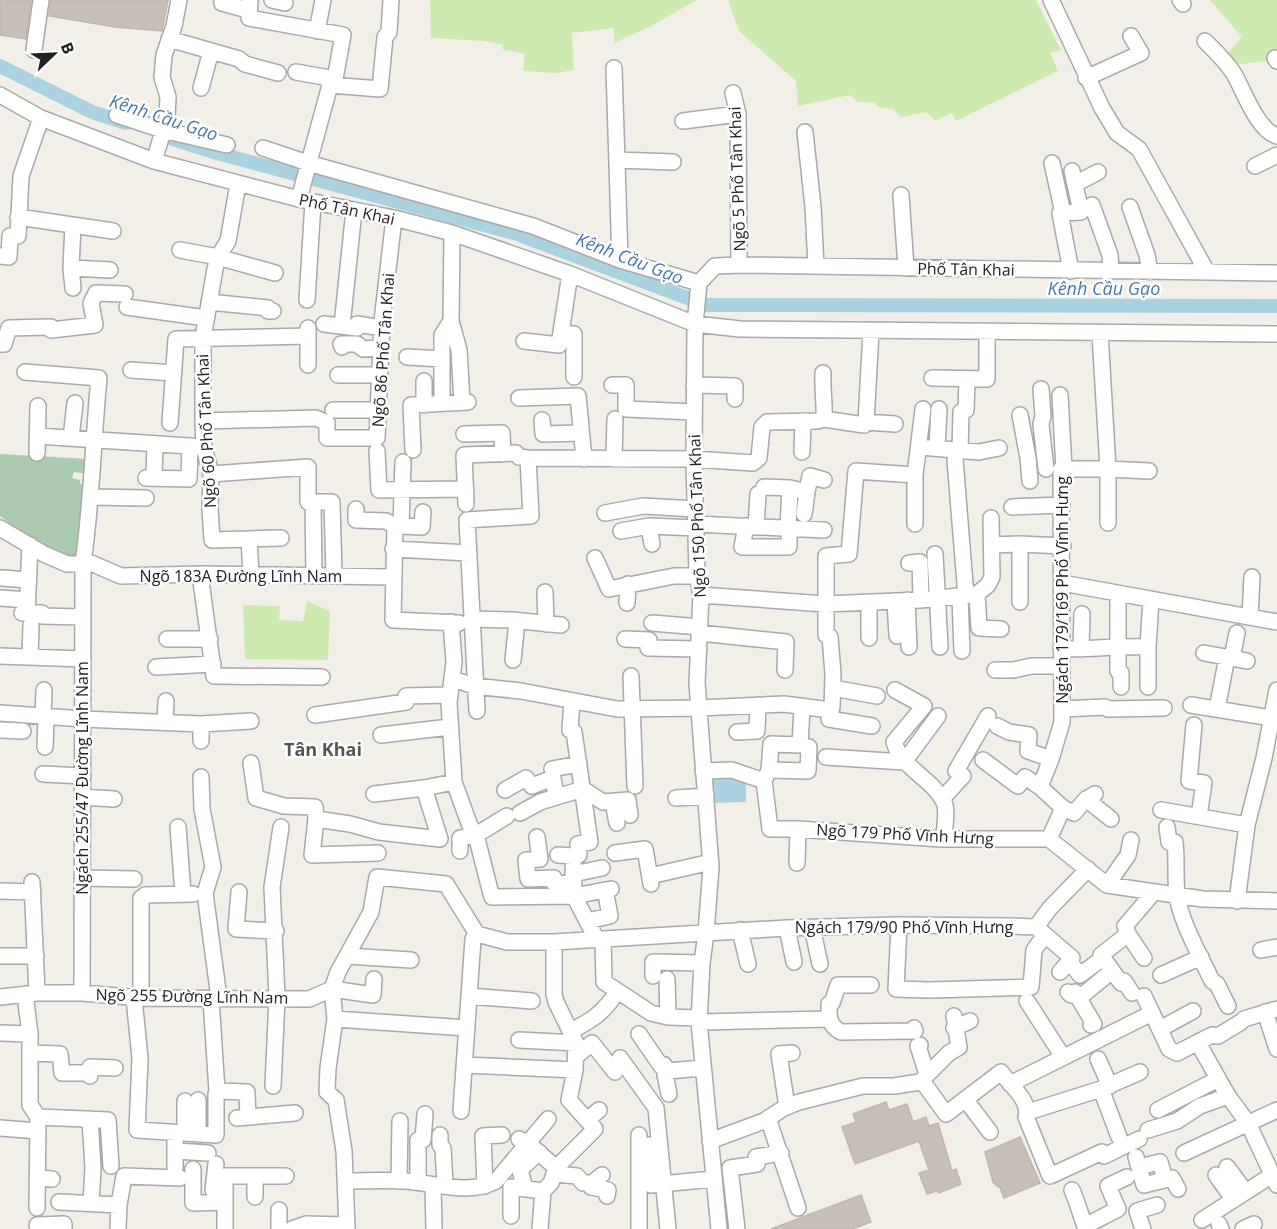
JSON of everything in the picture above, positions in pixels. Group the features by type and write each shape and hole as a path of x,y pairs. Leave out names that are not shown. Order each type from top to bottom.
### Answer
{"street":[{"path":"34,50 41,0"},
{"path":"155,155 167,118 168,97 162,77 164,55 179,0"},
{"path":"222,0 222,3 317,31 343,35 333,82 307,167 304,197 307,300"},
{"path":"317,31 323,0"},
{"path":"296,72 333,82 380,89 385,37 389,32 391,0"},
{"path":"1051,0 1086,78 1117,133 1139,149 1207,272"},
{"path":"1086,78 1141,53 1131,36"},
{"path":"169,39 278,73"},
{"path":"1205,41 1233,72 1251,108 1269,133 1277,135"},
{"path":"201,88 211,51"},
{"path":"614,68 620,260"},
{"name":"Ngõ 5 Phố Tân Khai","path":"733,93 738,114 740,265"},
{"name":"Phố Tân Khai","path":"0,94 41,118 238,184 304,197 452,233 695,319 740,330 1277,334"},
{"path":"683,121 738,114"},
{"path":"117,115 162,131 227,145"},
{"path":"0,256 9,257 10,236 18,236 21,176 41,118"},
{"path":"805,132 813,207 816,266"},
{"name":"Phố Tân Khai","path":"263,148 307,167 533,226 620,260 698,285 715,266 740,265 1277,273"},
{"path":"617,153 673,162"},
{"path":"1255,166 1277,155"},
{"path":"1052,163 1063,213"},
{"path":"1071,271 1060,213 1081,212 1074,178 1098,172"},
{"name":"Ngõ 60 Phố Tân Khai","path":"238,184 228,241 218,256 206,318 203,338 203,421 197,446 211,474 212,540 249,539"},
{"path":"901,195 906,268"},
{"path":"1092,205 1110,255 1111,271"},
{"path":"1130,207 1147,255 1150,272"},
{"path":"342,326 354,210"},
{"name":"Ngõ 86 Phố Tân Khai","path":"203,421 316,418 327,423 327,438 377,438 382,328 394,218"},
{"path":"17,224 74,225 113,231"},
{"path":"73,288 71,268 74,225"},
{"path":"452,233 451,321 459,350 465,402 411,405 408,456 393,549 393,620 517,621 553,624 545,592"},
{"path":"180,250 218,256 275,273"},
{"path":"71,268 110,270"},
{"path":"524,341 560,345 570,274"},
{"path":"695,319 698,285"},
{"path":"0,344 4,344 9,328 51,327 51,330 94,325 91,303 96,293 206,318"},
{"path":"209,302 268,308 268,311 273,311"},
{"name":"Ngõ 150 Phố Tân Khai","path":"695,319 694,459 697,576 701,595 697,683 699,708"},
{"path":"442,403 442,335 451,321"},
{"path":"324,324 357,328 357,324 382,328"},
{"path":"377,451 379,490 401,489 466,496 464,455 516,453 519,457 528,458 694,459 753,463 759,458 764,424 767,422 803,422 824,418 862,426 866,422 871,331"},
{"path":"170,423 176,339 308,332 308,365"},
{"path":"932,378 987,379 987,332"},
{"path":"561,333 574,334 574,377"},
{"path":"1100,333 1108,469 1108,523"},
{"path":"342,347 341,344 357,344 363,349 381,348"},
{"path":"407,357 442,359"},
{"path":"131,370 173,373"},
{"name":"Ngách 255/47 Đường Lĩnh Nam","path":"25,372 99,378 93,439 90,516 83,563 82,993"},
{"path":"823,373 824,418"},
{"path":"338,375 380,375"},
{"path":"962,651 967,596 957,455 961,412 966,410 967,379"},
{"path":"424,381 424,405"},
{"path":"612,385 627,385 626,409 694,412"},
{"path":"694,385 735,386 735,399"},
{"path":"1041,389 1043,416 1041,423 1057,469"},
{"path":"1057,469 1060,395"},
{"path":"519,398 578,396 584,459"},
{"path":"71,438 75,403"},
{"path":"37,453 38,406"},
{"path":"915,524 915,475 923,409"},
{"path":"937,448 939,409"},
{"path":"333,410 378,410"},
{"path":"1020,415 1030,475 1057,469"},
{"path":"614,459 615,419"},
{"path":"542,420 543,434 581,434"},
{"path":"802,452 803,422"},
{"path":"866,422 895,424"},
{"path":"464,434 502,434 503,454"},
{"path":"38,436 197,446 189,479 150,478 154,444"},
{"path":"920,447 937,448 957,455 999,448"},
{"path":"477,711 467,520 531,516 528,458"},
{"path":"211,474 308,467 308,502 332,502 334,576"},
{"name":"Ngách 179/169 Phố Vĩnh Hưng","path":"1040,787 1062,722 1063,546 1062,505 1057,469 1149,471"},
{"path":"872,726 829,719 833,688 830,637 826,635 825,553 849,554 856,471 915,475"},
{"path":"804,514 810,476 824,480"},
{"path":"790,488 789,547 742,547 761,491 790,488 807,492"},
{"path":"91,497 146,498"},
{"path":"313,502 314,576"},
{"path":"1012,507 1062,505"},
{"path":"605,513 643,506 696,520 789,533 824,530"},
{"path":"356,509 356,520 386,521 398,526 422,527 423,512"},
{"path":"701,595 825,604 967,596 984,589 992,580 991,518"},
{"path":"621,531 696,520"},
{"path":"649,526 652,544"},
{"name":"Ngõ 183A Đường Lĩnh Nam","path":"0,528 44,554 67,564 91,563 121,576 251,574 392,577"},
{"path":"251,574 249,539 281,538"},
{"path":"30,544 27,613 30,657"},
{"path":"1020,544 1020,602"},
{"path":"992,545 1063,546"},
{"path":"393,549 469,553"},
{"path":"935,554 940,647"},
{"path":"595,558 609,589 674,576 697,576"},
{"path":"897,636 920,562 909,562"},
{"path":"200,574 213,670"},
{"path":"1250,617 1252,577"},
{"path":"2,578 28,580"},
{"path":"1062,583 1277,622"},
{"path":"627,603 628,585"},
{"path":"1118,594 1118,672 1121,673 1121,687"},
{"path":"967,596 979,628 1001,629"},
{"path":"0,598 27,613 42,613 42,616 83,617"},
{"path":"1148,687 1151,599"},
{"path":"908,600 909,647"},
{"path":"869,602 870,638"},
{"path":"1081,649 1082,614"},
{"path":"513,660 517,621"},
{"path":"451,622 453,679 450,695 450,726 454,782 476,835 492,897 598,864"},
{"path":"652,623 786,642 785,670"},
{"path":"1217,709 1235,658 1237,633"},
{"path":"167,639 210,639"},
{"path":"625,639 648,640 648,648 699,649"},
{"path":"1061,649 1148,647"},
{"path":"1204,653 1235,658"},
{"path":"0,656 83,659"},
{"path":"995,670 1061,666"},
{"path":"156,667 322,676"},
{"path":"631,676 635,786"},
{"path":"453,679 474,686 521,691 617,709 784,704 830,710"},
{"path":"833,688 877,696"},
{"path":"44,690 45,747"},
{"path":"895,690 924,706 894,742 904,762 936,791 945,804 944,839"},
{"path":"1237,901 1247,825 1272,728 1277,691"},
{"path":"315,715 406,702 406,696 450,695"},
{"path":"537,837 540,859 526,860 528,879 554,878 554,883 571,872 579,855 578,844 590,842 574,732 570,730 572,700"},
{"path":"165,721 166,702"},
{"path":"737,732 757,731 758,705"},
{"path":"1191,705 1217,709 1272,728"},
{"path":"699,708 711,862 699,1020 719,1229"},
{"path":"766,776 771,744 800,745 802,708"},
{"path":"1062,709 1164,708"},
{"path":"0,713 201,724 251,721"},
{"path":"904,762 938,716"},
{"path":"942,799 963,776 956,771 993,721 1009,732 1029,735 1028,751 1051,759"},
{"path":"201,724 201,741"},
{"path":"1194,725 1189,781 1204,783 1199,816"},
{"path":"381,735 450,726"},
{"path":"0,730 22,731"},
{"path":"703,771 732,770 766,776 808,771 809,747"},
{"path":"826,758 904,762"},
{"path":"982,760 1018,786 1025,777 1063,808 1074,813 1091,796 1111,819"},
{"path":"251,763 256,798 284,806 315,807 312,855 378,853"},
{"path":"552,769 579,764"},
{"path":"43,774 83,776"},
{"name":"Ngõ 179 Phố Vĩnh Hưng","path":"766,776 770,829 944,839 1049,839"},
{"path":"201,777 202,810 213,867 205,893 215,999 216,1135 137,1130 140,1058 137,998 143,896 205,893"},
{"path":"505,790 526,778 532,786 553,778 556,796"},
{"path":"374,794 454,782"},
{"path":"316,819 350,824 379,832 440,839 424,788"},
{"path":"460,851 460,838 476,835 540,802 556,796 576,793 582,789"},
{"path":"582,789 603,802 628,800 624,819"},
{"path":"676,798 706,796"},
{"path":"82,797 114,799"},
{"path":"1063,808 1049,839 1107,885 1237,901 1277,901"},
{"path":"1161,810 1247,825"},
{"path":"178,827 183,894"},
{"path":"273,1086 277,997 273,887 281,827"},
{"path":"1167,827 1169,842 1175,842 1177,895 1189,932 1201,957 1207,984 1217,984 1228,1006"},
{"path":"797,863 798,829"},
{"path":"292,1229 306,1224 315,1227 347,1227 344,1151 336,1100 327,1092 335,1018 332,989 346,956 371,912 377,877 379,832"},
{"path":"1107,885 1128,855 1131,840"},
{"path":"615,853 645,849 651,880 711,862"},
{"path":"899,925 896,989 1031,987 1034,950 1050,908 1088,869"},
{"path":"571,872 609,895 610,916 587,921"},
{"path":"571,872 587,921 600,940 604,982 651,1012 668,1017 699,1020 829,1019"},
{"path":"377,877 446,884 477,934 507,942 600,940 706,933"},
{"path":"82,878 134,879"},
{"path":"0,891 32,887 36,956 31,993 30,1105 38,1124 45,1178 37,1208"},
{"path":"239,892 236,929 276,931"},
{"path":"1144,958 1125,926 1154,892"},
{"name":"Ngách 179/90 Phố Vĩnh Hưng","path":"706,933 899,925 1041,931"},
{"path":"812,927 820,964"},
{"path":"787,928 794,962"},
{"path":"740,930 748,964"},
{"path":"1041,931 1072,958 1065,966 1080,975 1128,934"},
{"path":"461,1111 473,939 477,934"},
{"path":"554,942 554,994 579,1054 592,1043 618,1065 656,1108 668,1229"},
{"path":"1261,950 1277,947"},
{"path":"0,956 36,956"},
{"path":"346,956 411,960"},
{"path":"1161,975 1201,957"},
{"path":"1102,958 1129,983 1152,1012 1169,1049 1177,1053 1212,1035 1218,1036 1242,1020 1271,1011 1277,1049"},
{"path":"668,1017 660,977 653,962 702,963"},
{"path":"332,989 373,995 374,979"},
{"path":"1091,1025 1094,1024 1074,995 1129,983"},
{"path":"872,985 838,985 832,1003 829,1004 829,1019 835,1028 841,1032 915,1031 914,1028"},
{"name":"Ngõ 255 Đường Lĩnh Nam","path":"0,997 31,993 82,993 137,998 277,997 309,999 332,989"},
{"path":"540,1229 551,1179 596,1117 569,1100 575,1070 574,1042 605,1010 617,992"},
{"path":"469,996 532,1001"},
{"path":"1027,1001 1063,1057"},
{"path":"1160,1029 1193,1011"},
{"path":"1010,1084 1152,1012"},
{"path":"335,1018 467,1028"},
{"path":"710,1141 768,1118 787,1107 863,1086 894,1086 924,1078 949,1053 959,1047 954,1022 970,1021"},
{"path":"0,1033 30,1034"},
{"path":"639,1034 661,1066 664,1065 668,1071"},
{"path":"519,1040 574,1042"},
{"path":"1198,1042 1228,1096 1248,1123 1275,1179 1239,1195 1202,1220"},
{"path":"920,1045 918,1046 925,1085 946,1114 1001,1072 1024,1100 1028,1112 1026,1117 1050,1176 1102,1152 1104,1156 1200,1106 1228,1096"},
{"path":"30,1053 60,1054 62,1073 90,1074 90,1067 115,1068"},
{"path":"787,1107 779,1054 792,1053"},
{"path":"1098,1059 1119,1137"},
{"path":"465,1065 575,1070"},
{"path":"668,1071 702,1068"},
{"path":"668,1071 665,1075 669,1094"},
{"path":"1028,1112 1105,1088 1140,1072"},
{"path":"1158,1110 1218,1079"},
{"path":"217,1091 247,1092 243,1118 252,1115 295,1113"},
{"path":"965,1099 990,1132"},
{"path":"118,1229 118,1204 123,1176 177,1173 175,1151 186,1134 192,1101"},
{"path":"1184,1153 1277,1110"},
{"path":"425,1114 421,1140 432,1185 434,1229"},
{"path":"768,1118 798,1208"},
{"path":"90,1119 93,1168 92,1203"},
{"path":"0,1128 90,1119 108,1120 111,1166"},
{"path":"346,1181 399,1181 432,1185 485,1186 496,1181 529,1145 548,1119"},
{"path":"399,1121 399,1181"},
{"path":"485,1186 477,1136 502,1135"},
{"path":"399,1139 440,1138 440,1145 443,1148 432,1185"},
{"path":"639,1229 644,1140 651,1185 713,1179"},
{"path":"529,1145 551,1179 568,1184"},
{"path":"525,1189 520,1170 529,1145"},
{"path":"175,1151 215,1167 255,1176 286,1176"},
{"path":"737,1229 730,1168 758,1164 756,1157 781,1153"},
{"path":"1157,1204 1157,1181 1160,1162 1142,1161 1144,1185 1157,1181 1172,1178 1178,1189"},
{"path":"215,1167 225,1197 225,1229"},
{"path":"193,1169 193,1203 225,1197"},
{"path":"1222,1171 1239,1195"},
{"path":"255,1176 255,1197"},
{"path":"511,1216 511,1187 525,1189 551,1179 577,1176 583,1183 597,1179 591,1187 608,1190 607,1196"},
{"path":"1072,1190 1082,1213 1081,1224 1118,1209 1108,1186 1127,1177"},
{"path":"59,1202 118,1204"},
{"path":"1157,1204 1160,1204 1167,1217"},
{"path":"1143,1229 1137,1211 1157,1204"},
{"path":"279,1210 279,1229"},
{"path":"37,1225 64,1227"}],"green space":[{"path":"430,0 697,0 651,26 614,43 614,28 572,33 574,70 556,73 523,71 525,54 503,50 503,45 484,41 431,38"},
{"path":"728,0 1036,0 1061,50 1050,53 1058,71 956,121 952,113 935,121 927,112 901,117 893,109 878,107 875,103 858,102 850,95 798,106 796,81 739,31"},
{"path":"1210,0 1277,0 1277,54 1266,61 1234,65 1225,56 1242,37"},
{"path":"0,454 89,459 87,474 74,472 72,478 86,485 77,559 62,559 0,516"},
{"path":"307,601 330,611 328,660 245,659 243,605 280,606 279,620 303,621"}],"water":[{"path":"726,773 746,783 746,802 710,803 710,783 718,775"}],"building":[{"path":"0,0 31,0 26,39 0,35"},
{"path":"51,0 168,0 162,31 115,27 49,16"},
{"path":"886,1102 889,1110 907,1104 913,1122 926,1117 929,1126 938,1123 952,1171 956,1169 961,1184 939,1193 936,1191 927,1194 919,1173 929,1170 919,1141 855,1164 842,1127 856,1122 853,1114"},
{"path":"1020,1137 1040,1183 1004,1198 1000,1187 993,1182 985,1152"},
{"path":"861,1195 871,1222 852,1229 771,1229"}],"waterway":[{"name":"Kênh Cầu Gạo","path":"0,66 92,112 126,123"},
{"name":"Kênh Cầu Gạo","path":"173,139 217,153 514,233 706,305 1277,306"}],"district":[{"name":"Tân Khai","path":"323,749"}]}
